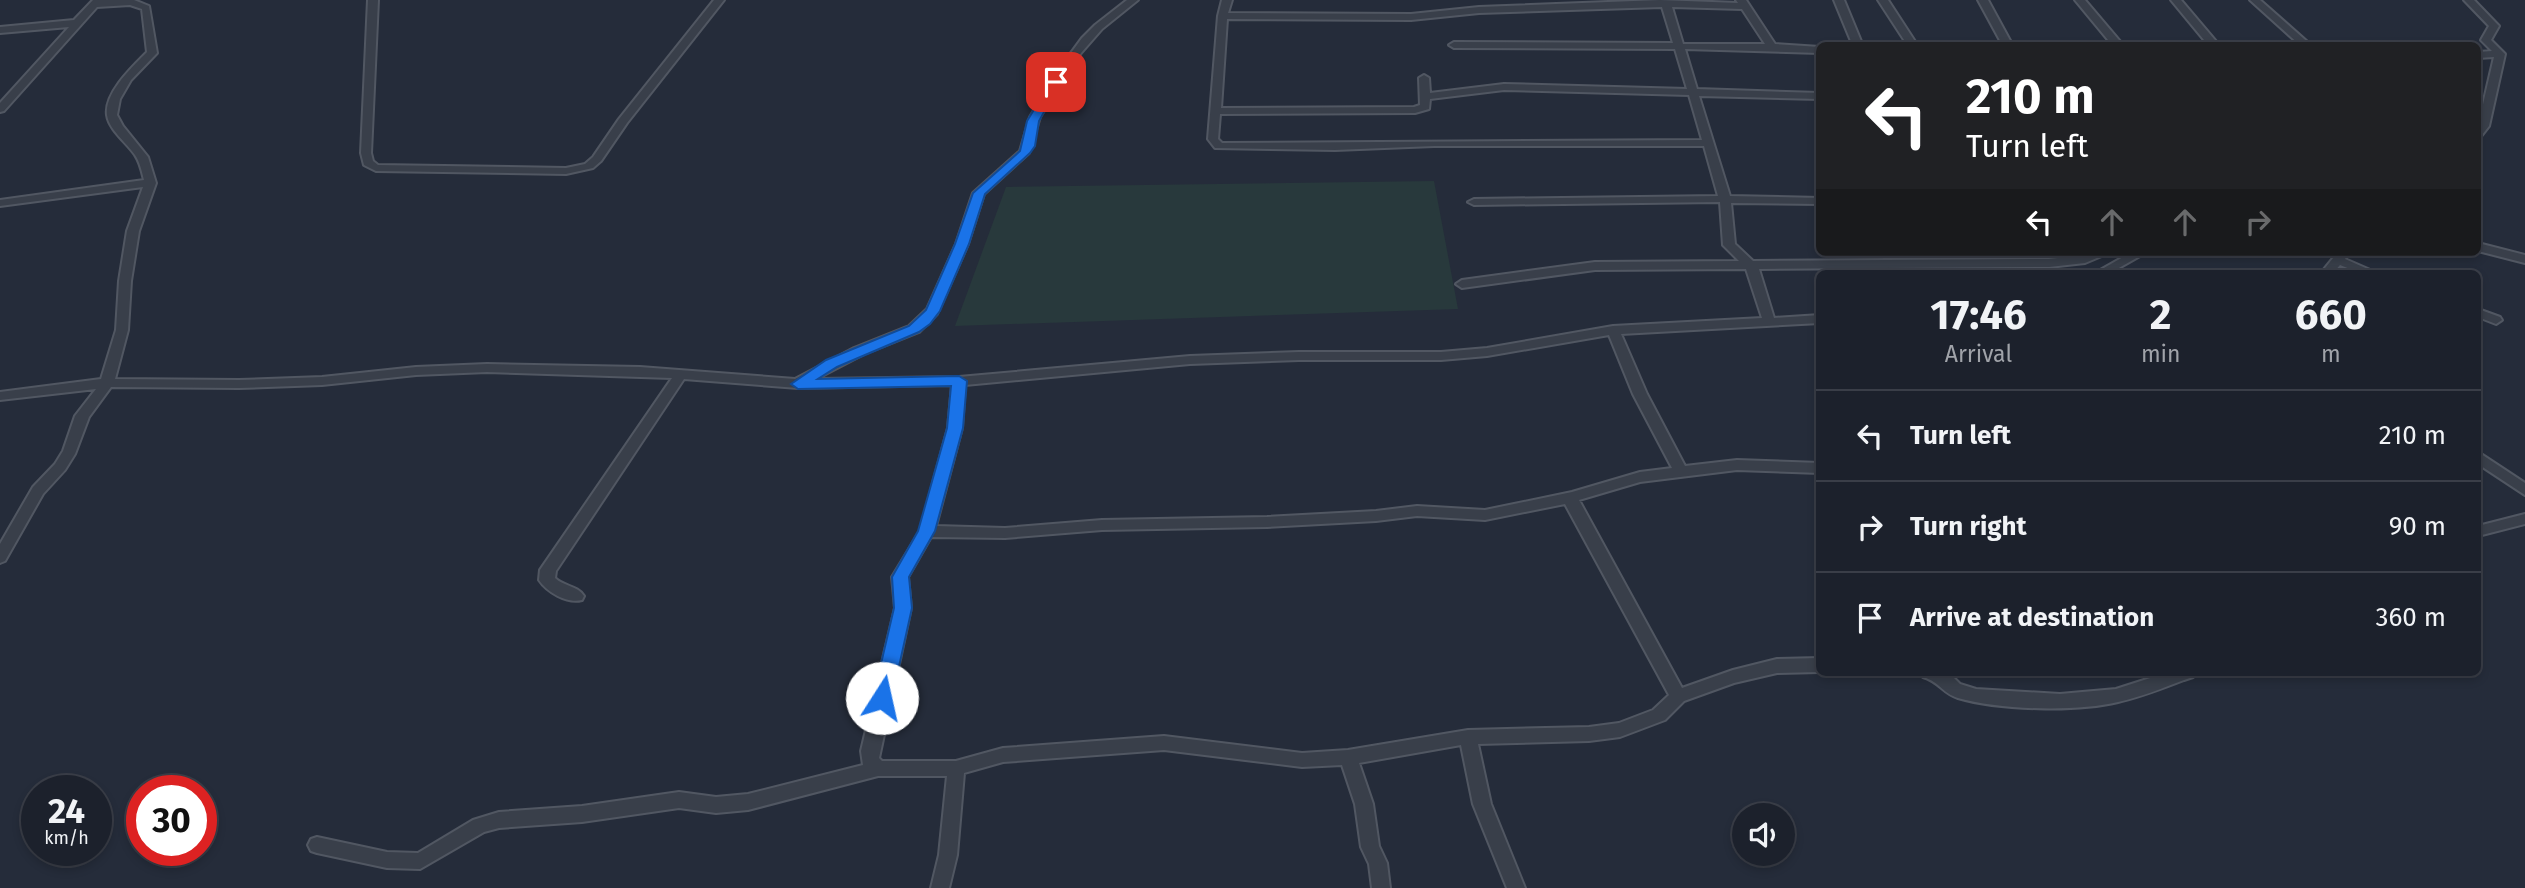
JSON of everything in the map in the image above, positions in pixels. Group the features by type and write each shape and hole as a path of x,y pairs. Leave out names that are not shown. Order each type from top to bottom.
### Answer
{"street":[{"path":"373,0 366,153 368,163 388,168 566,171 589,166 597,159 623,121 719,0"},
{"path":"798,384 832,364 914,329 925,321 933,311 962,244 979,193 1029,146 1033,121 1056,82 1093,32 1133,0"},
{"path":"1227,0 1223,16 1213,139 1219,146 1708,143"},
{"path":"1454,0 1460,12"},
{"path":"1839,0 1856,42"},
{"path":"1883,0 1910,42"},
{"path":"1983,0 2006,42"},
{"path":"2080,0 2116,42"},
{"path":"2176,0 2212,42"},
{"path":"2255,0 2302,42"},
{"path":"2469,0 2494,26 2486,40 2500,54"},
{"path":"0,109 96,2 131,2 146,8 152,53 127,78 115,99 112,116 143,158 150,183 133,231 125,281 122,330 107,383 82,416 70,451 60,467 38,491 0,557"},
{"path":"1223,16 1411,17 1460,12 1666,2 1742,3 1772,47"},
{"path":"1666,2 1726,199 1730,245 1752,267 1769,322"},
{"path":"0,30 78,23"},
{"path":"1454,45 1772,47 1816,50"},
{"path":"2481,55 2500,54"},
{"path":"2481,130 2500,54"},
{"path":"1216,111 1415,110 1425,107 1424,78"},
{"path":"1424,97 1504,87 1816,96"},
{"path":"0,203 150,183"},
{"path":"1474,202 1726,199 1816,201"},
{"path":"2481,248 2525,259"},
{"path":"1462,284 1595,266 1875,269 2049,263 2092,256"},
{"path":"2107,270 2133,256"},
{"path":"2329,270 2341,256 2366,270"},
{"path":"2481,314 2496,320"},
{"path":"0,396 107,383 239,384 322,381 416,371 487,368 681,373 798,384 959,381 1190,360 1453,355 1487,352 1613,330 1816,318"},
{"path":"1613,330 1640,394 1681,472"},
{"path":"576,596 554,587 547,580 548,570 681,373"},
{"path":"878,769 870,761 870,751 903,608 901,577 927,531 955,428 959,381"},
{"path":"2481,459 2525,490"},
{"path":"927,531 1006,533 1102,525 1268,523 1376,516 1417,510 1485,515 1572,497 1640,477 1737,466 1816,468"},
{"path":"1572,497 1572,502 1678,696"},
{"path":"2481,530 2525,519"},
{"path":"317,845 387,860 419,861 480,826 499,820 582,814 679,800 716,805 748,802 878,769 956,768 1003,755 1069,747 1164,743 1302,760 1348,757 1468,737 1544,737 1620,730 1659,715 1678,696 1733,677 1777,666 1816,665"},
{"path":"1942,676 1948,686 1960,692 2016,698 2082,700 2116,696 2175,676"},
{"path":"1468,737 1482,804 1516,888"},
{"path":"1348,757 1364,804 1370,848 1378,863 1381,888"},
{"path":"940,888 948,855 956,768"}],"shaded area":[{"path":"1434,181 1458,309 955,326 1006,187"}],"route":[{"path":"882,698 903,608 901,577 927,531 955,428 959,381 798,384 832,364 914,329 925,321 933,311 962,244 979,193 1013,165 1029,146 1029,131 1033,121 1056,82"}]}
